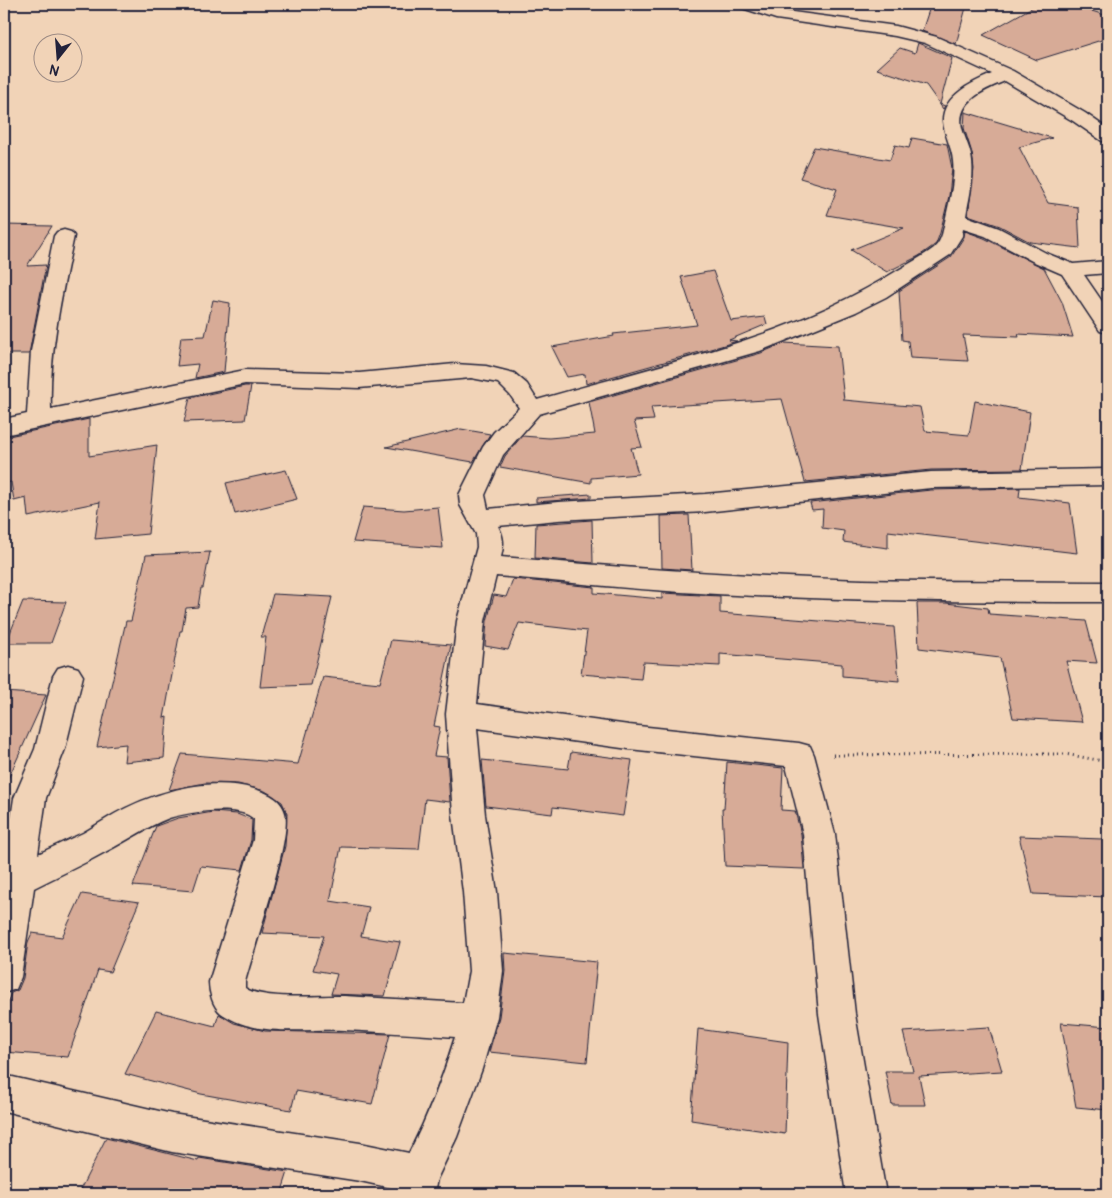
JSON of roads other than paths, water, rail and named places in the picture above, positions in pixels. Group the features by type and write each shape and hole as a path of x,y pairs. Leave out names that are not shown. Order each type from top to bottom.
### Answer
{"street":[{"path":"745,4 776,14 896,31 932,40 1007,75 1079,117 1108,137"},
{"path":"4,1093 172,1133 360,1162 417,1184 438,1137 478,1021 486,971 480,892 469,815 460,714 471,621 490,547 489,534 473,505 472,496 492,453 502,438 531,409 752,346 848,307 878,292 943,251 952,236 963,184 962,150 952,121 952,113 956,104 981,85 1007,75"},
{"path":"955,219 992,232 1039,257 1070,270 1108,267"},
{"path":"39,420 38,400 42,358 53,284 64,236"},
{"path":"1070,270 1108,326"},
{"path":"4,427 245,377 376,380 466,371 487,372 504,376 514,384 531,409"},
{"path":"480,519 558,512 696,504 931,480 1108,477"},
{"path":"486,565 620,578 744,585 964,592 1108,592"},
{"path":"4,977 30,798 34,782 50,749 68,676"},
{"path":"460,714 629,737 799,755 819,834 837,1014 866,1194"},
{"path":"19,880 95,842 136,818 168,805 200,799 236,797 260,804 270,814 269,840 227,982 228,995 234,1002 247,1007 274,1012 323,1012 478,1021"}]}
